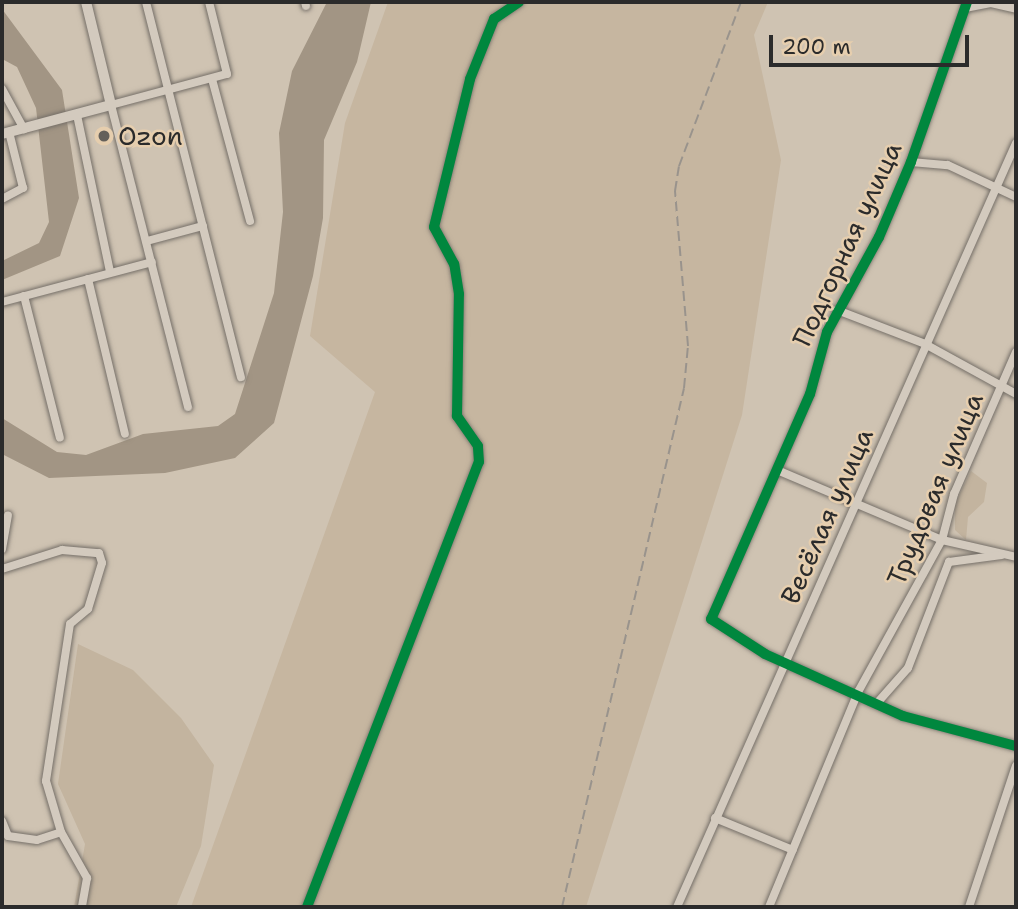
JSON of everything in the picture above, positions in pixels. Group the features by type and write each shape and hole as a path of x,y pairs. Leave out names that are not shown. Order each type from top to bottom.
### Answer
{"main road":[{"path":"5,133 111,105 86,2"}],"street":[{"path":"146,2 241,377"},
{"path":"188,407 111,105 227,75 209,2"},
{"path":"307,907 479,462 478,446 457,416 459,294 453,264 434,227 470,79 494,19 519,2"},
{"path":"966,5 991,3 1016,9"},
{"name":"Подгорная улица","path":"785,664 711,619 777,470 837,310 879,237 911,162 966,5"},
{"path":"212,79 250,221"},
{"path":"2,89 24,129"},
{"path":"73,116 110,272"},
{"path":"2,199 23,188 5,133"},
{"name":"Весёлая улица","path":"677,907 1016,142"},
{"path":"911,162 948,165 1016,197"},
{"path":"147,241 203,226"},
{"path":"2,302 152,262"},
{"path":"88,279 125,434"},
{"path":"24,296 60,439"},
{"path":"837,310 925,344 1016,394"},
{"name":"Трудовая улица","path":"769,907 858,692 942,540 954,494 1016,352"},
{"path":"777,470 854,505 942,540 1016,557"},
{"path":"2,549 8,516"},
{"path":"2,569 62,550 99,553 102,563 88,609 70,624 46,781 61,832 87,878 82,907"},
{"path":"878,702 908,668 949,562 1003,555"},
{"path":"785,664 858,692 913,720 1016,746"},
{"path":"969,907 1016,766"},
{"path":"715,818 793,850"},
{"path":"2,821 8,836 37,840 61,832"}],"shaded area":[{"path":"327,2 371,2 357,62 324,140 323,218 313,276 274,423 235,458 165,473 49,478 2,454 2,418 57,452 86,455 143,434 218,426 235,414 274,293 283,212 279,133 292,71"},
{"path":"388,2 768,2 754,35 781,160 742,415 586,907 191,907 375,392 310,336 345,123"},
{"path":"2,9 62,90 79,198 60,256 2,280 2,261 39,243 49,222 36,108 17,67 4,60"},
{"path":"971,471 987,483 984,502 968,517 966,540 955,530 955,503"},
{"path":"78,644 133,670 181,718 214,765 201,846 176,907 74,907 85,844 58,784"}],"railway":[{"path":"562,907 684,388 688,346 675,191 679,166 741,2"}],"cycle path":[{"path":"307,907 479,462 478,446 457,416 459,294 454,264 434,227 470,79 494,19 519,2"},
{"path":"967,2 911,162 879,237 827,332 810,394 711,619 765,654 903,716 1016,746"}],"place":[{"name":"Ozon","path":"104,136"}]}
